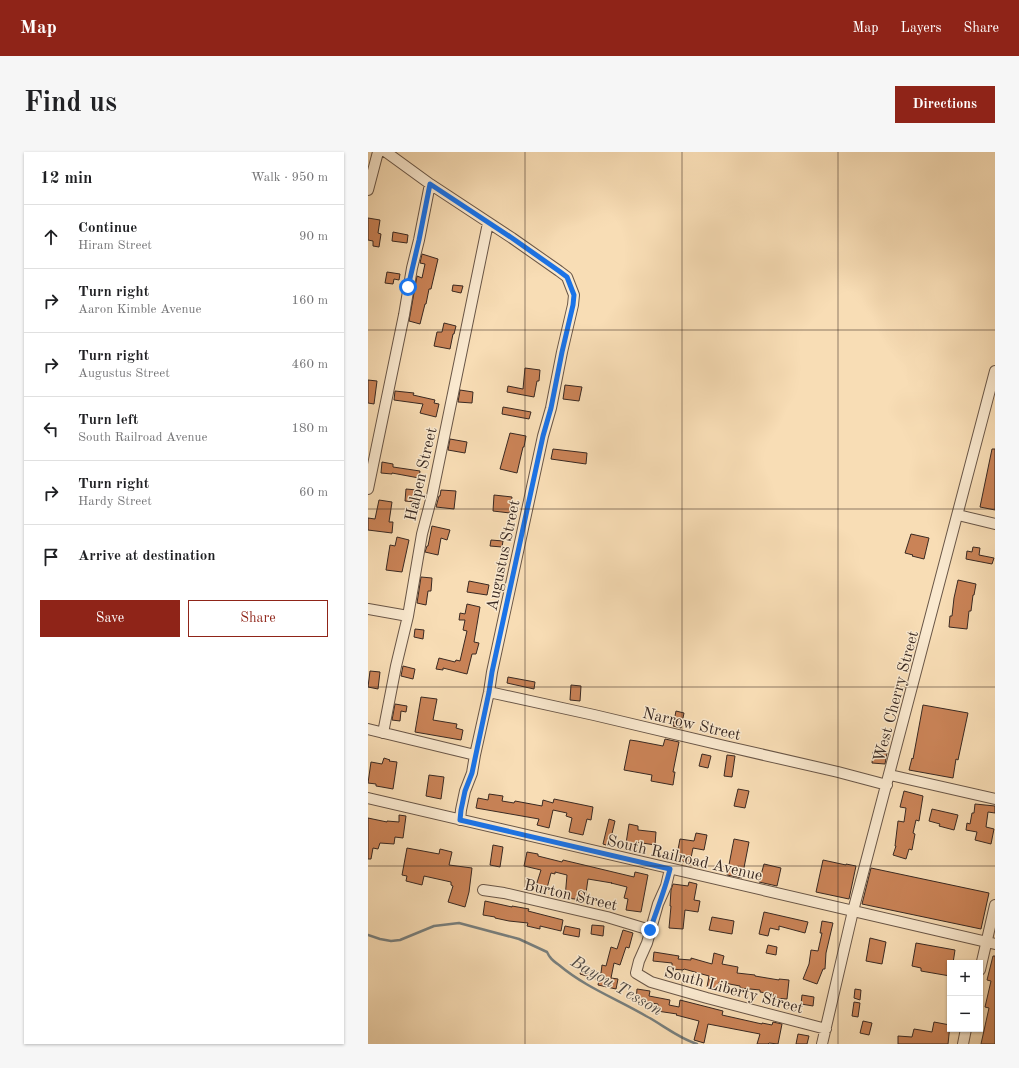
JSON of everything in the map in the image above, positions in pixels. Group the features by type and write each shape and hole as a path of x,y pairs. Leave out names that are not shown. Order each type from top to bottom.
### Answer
{"street":[{"path":"368,190 378,152"},
{"path":"386,152 488,223"},
{"path":"368,489 404,315 409,280 419,240 430,184"},
{"name":"Augustus Street","path":"460,820 465,791 472,773 492,672 540,451 551,408 574,295 567,277 488,223"},
{"name":"Halpen Street","path":"383,733 396,666 408,616 420,546 432,496 488,223"},
{"name":"West Cherry Street","path":"822,1044 853,911 995,371"},
{"path":"958,515 995,524"},
{"path":"368,609 408,616"},
{"name":"Narrow Street","path":"489,692 823,768 995,799"},
{"path":"368,729 475,755"},
{"name":"South Railroad Avenue","path":"368,798 991,943"},
{"path":"650,930 658,904 666,886 670,869"},
{"name":"Burton Street","path":"484,890 504,893 607,917 650,930"},
{"path":"983,963 991,943 995,905"},
{"name":"South Liberty Street","path":"650,930 636,973 651,982 826,1029"},
{"path":"963,1044 965,1032"}],"building":[{"path":"368,218 380,220 378,233 381,234 379,247 373,246 373,241 368,240"},
{"path":"393,232 408,235 407,243 392,241"},
{"path":"422,254 438,259 431,289 429,289 420,324 409,321 417,276 422,278 425,264 420,263"},
{"path":"387,272 400,274 399,280 394,279 393,284 385,283"},
{"path":"453,285 463,286 461,293 452,291"},
{"path":"444,323 456,326 450,349 434,346 437,332 442,332"},
{"path":"525,368 540,370 539,381 537,381 534,397 507,392 508,386 523,389"},
{"path":"368,380 377,381 374,404 368,403"},
{"path":"565,385 582,387 579,401 563,399"},
{"path":"460,390 473,392 472,403 458,402"},
{"path":"395,391 414,393 413,395 435,400 434,403 439,404 436,417 420,413 423,404 394,400"},
{"path":"503,407 531,412 529,419 502,414"},
{"path":"510,433 526,436 517,473 500,469"},
{"path":"450,439 467,442 465,453 448,450"},
{"path":"553,449 587,453 586,464 551,459"},
{"path":"992,449 995,449 995,510 980,507"},
{"path":"382,462 393,464 393,467 420,471 419,478 392,473 381,473"},
{"path":"406,489 417,490 416,502 405,501"},
{"path":"441,490 456,491 454,509 436,507"},
{"path":"494,495 512,497 510,513 493,511"},
{"path":"379,500 392,502 389,522 393,522 392,533 368,530 368,518 375,519"},
{"path":"432,526 450,530 447,540 441,538 438,555 425,552 428,546"},
{"path":"911,534 929,538 924,559 905,553"},
{"path":"397,537 409,540 402,572 386,570 390,545 395,546"},
{"path":"491,540 503,541 502,547 490,546"},
{"path":"973,547 980,548 979,555 994,558 992,564 966,559 967,551 972,552"},
{"path":"421,577 432,578 431,591 428,591 426,605 417,603"},
{"path":"958,580 976,584 971,611 969,611 967,629 949,627"},
{"path":"469,581 489,585 487,595 467,592"},
{"path":"467,604 480,607 474,642 479,643 476,654 472,654 467,674 443,668 443,670 436,669 439,658 455,662 456,660 460,661 467,631 463,630 465,620 459,620 460,613 465,614"},
{"path":"415,629 424,630 423,639 414,637"},
{"path":"403,666 415,669 413,679 401,676"},
{"path":"370,671 380,672 378,689 368,687"},
{"path":"508,677 535,682 534,689 507,683"},
{"path":"571,685 581,686 580,701 570,700"},
{"path":"421,697 437,699 433,720 457,724 456,728 463,730 461,740 415,732"},
{"path":"395,704 407,706 406,712 401,711 400,721 392,720"},
{"path":"923,705 968,713 958,760 956,759 953,778 909,770 912,758 913,759"},
{"path":"676,711 684,713 681,728 673,726"},
{"path":"665,739 679,742 673,772 675,772 673,785 651,781 652,775 624,770 630,740 663,746"},
{"path":"873,752 887,753 885,764 872,763"},
{"path":"702,754 711,756 708,768 699,766"},
{"path":"727,755 735,756 732,777 724,776"},
{"path":"384,758 390,760 389,761 397,762 393,789 368,783 371,762 382,764"},
{"path":"429,775 444,777 441,799 426,796"},
{"path":"738,789 749,791 745,808 734,806"},
{"path":"904,791 923,796 919,821 916,820 913,833 915,834 912,850 909,849 906,859 893,855 896,846 898,821 904,822 906,808 900,807"},
{"path":"489,794 503,796 502,801 514,803 515,801 542,806 543,800 553,803 554,799 593,807 591,820 587,819 583,835 569,832 572,818 566,816 567,813 553,810 549,828 537,825 539,819 476,808 478,798 488,800"},
{"path":"975,804 995,806 995,813 988,812 986,827 994,829 991,844 975,840 977,832 966,830 967,823 970,824 972,813 974,813"},
{"path":"932,809 958,815 954,830 939,826 940,824 929,821"},
{"path":"399,815 406,816 403,838 395,837 394,844 380,843 378,849 373,848 371,859 368,859 368,818 387,822 399,822"},
{"path":"609,819 615,821 609,846 603,844"},
{"path":"629,824 638,826 638,830 656,832 655,845 636,842 634,851 625,850"},
{"path":"696,833 707,835 704,850 693,848 690,863 676,860 680,839 694,841"},
{"path":"734,839 749,842 742,878 727,875"},
{"path":"493,845 503,847 500,867 490,865"},
{"path":"407,848 439,854 440,849 452,852 449,865 472,868 469,892 465,907 448,902 453,886 451,885 451,882 424,876 422,885 406,881 407,876 402,875"},
{"path":"527,852 562,862 563,860 634,877 635,872 648,875 641,912 626,910 628,899 624,898 627,887 612,883 588,879 585,900 565,898 567,875 555,872 555,874 551,873 546,892 535,889 541,870 524,866"},
{"path":"823,860 856,866 849,899 816,892"},
{"path":"764,864 781,868 777,886 759,882"},
{"path":"871,868 989,893 981,929 862,904"},
{"path":"689,882 697,884 694,900 700,901 698,912 685,910 683,929 669,928 671,890 673,884 688,886"},
{"path":"485,901 529,909 528,911 563,920 561,931 540,926 540,929 527,926 528,923 509,921 483,915"},
{"path":"764,912 808,922 805,933 779,926 779,930 770,928 768,936 759,934"},
{"path":"712,917 734,921 732,934 709,930"},
{"path":"822,921 833,923 826,953 825,969 823,969 817,984 803,979 809,964 811,950 818,951 822,933 820,933"},
{"path":"592,925 604,926 603,936 591,934"},
{"path":"565,926 580,929 579,937 563,934"},
{"path":"623,930 633,933 629,948 626,947 620,965 614,963 611,978 618,979 616,989 598,985 599,980 580,974 582,967 601,973 602,965 606,966 611,947 617,949"},
{"path":"870,938 886,942 882,964 866,961"},
{"path":"916,943 955,950 953,960 947,960 947,975 921,971 921,968 912,966"},
{"path":"768,945 777,947 776,955 766,953"},
{"path":"654,952 679,956 678,959 691,960 691,958 712,964 714,953 724,956 722,964 738,967 737,973 779,980 789,980 787,999 773,998 773,994 760,992 760,990 740,988 740,986 719,982 717,990 707,987 709,976 684,969 672,969 672,963 653,961"},
{"path":"993,956 995,956 995,1044 981,1044 989,1008 985,1007 991,981 987,980"},
{"path":"637,989 650,991 649,996 670,1000 669,1005 679,1007 680,1000 723,1011 722,1015 762,1024 772,1025 773,1022 782,1024 778,1044 757,1044 760,1034 708,1024 704,1043 694,1040 699,1021 676,1015 677,1014 657,1011 658,1004 636,1001"},
{"path":"855,989 861,990 860,1000 854,998"},
{"path":"802,995 814,997 813,1006 801,1004"},
{"path":"854,1002 860,1003 858,1017 852,1016"},
{"path":"863,1021 872,1023 869,1035 860,1033"},
{"path":"934,1022 947,1024 947,1032 949,1032 948,1044 898,1044 898,1036 912,1037 914,1029 932,1032"},
{"path":"798,1034 809,1036 807,1044 796,1044"}],"waterway":[{"name":"Bayou Tesson","path":"368,935 391,941 400,940 434,926 459,923 519,939 547,952 555,962 579,980 683,1038 697,1044"}],"route":[{"path":"408,287 430,184 512,238 567,277 574,295 551,408 543,436 492,672 482,728 472,773 465,791 460,820 670,869 666,886 658,904 650,930"}]}
